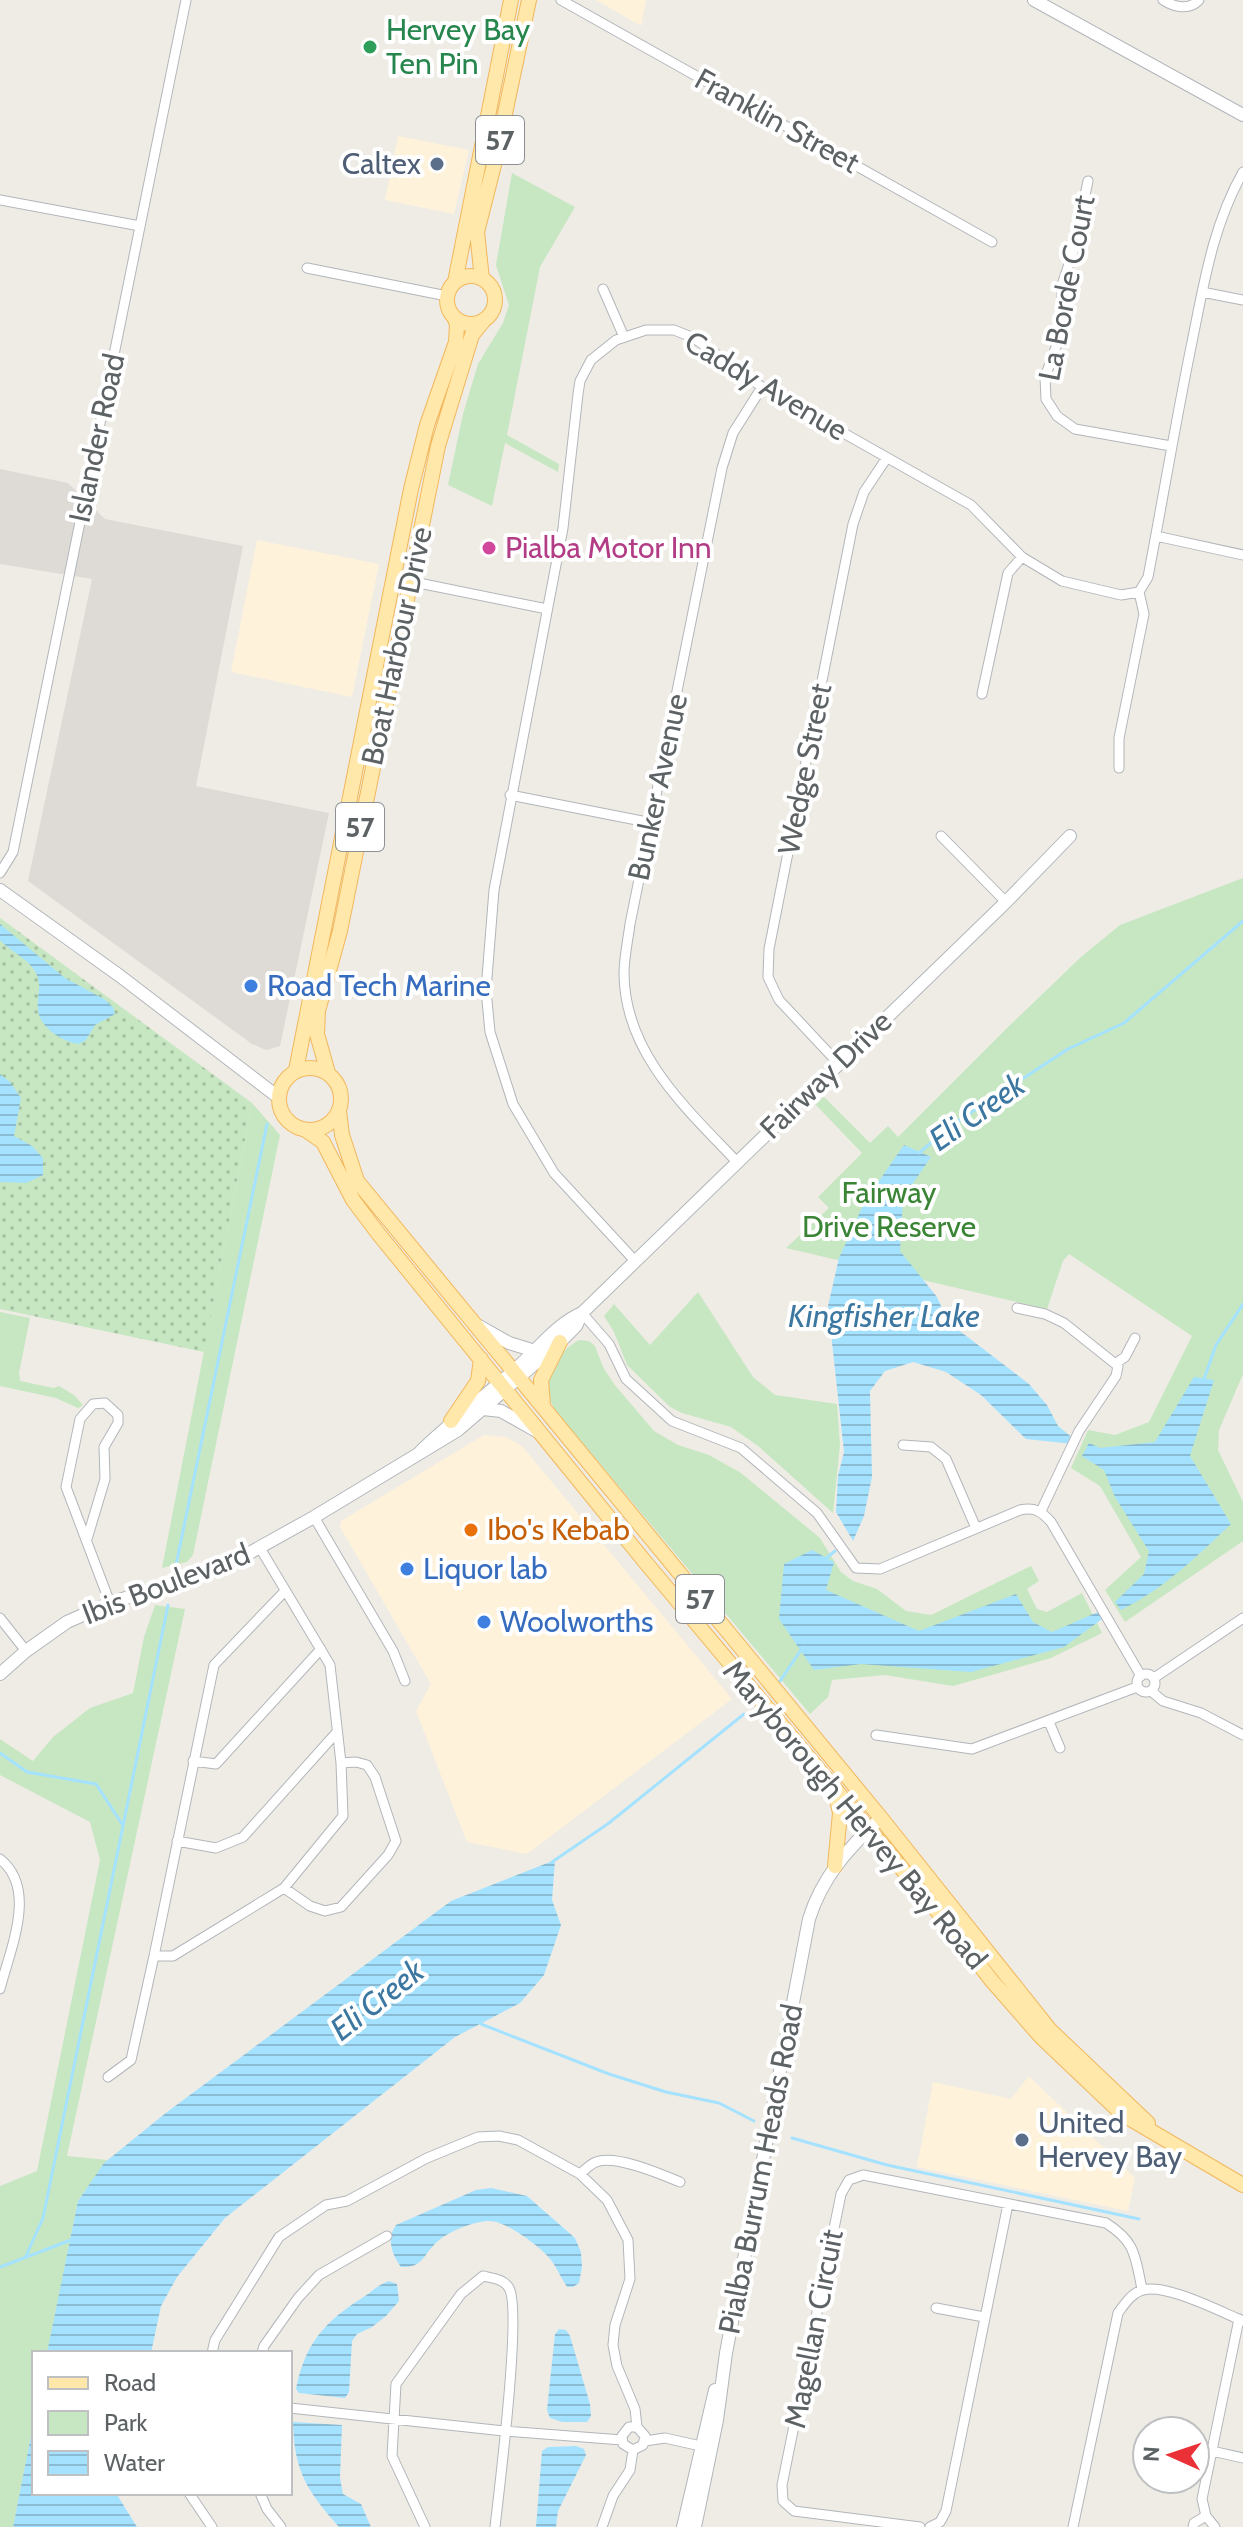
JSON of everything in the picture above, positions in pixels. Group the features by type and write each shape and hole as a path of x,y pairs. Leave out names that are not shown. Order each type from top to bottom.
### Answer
{"main road":[{"name":"57","path":"454,317 447,296 455,282 511,0"},
{"path":"502,43 520,0"},
{"name":"57","path":"485,319 494,306 494,295 482,279 477,232 529,0"},
{"path":"455,282 470,276 482,279"},
{"path":"454,317 469,324 485,319"},
{"name":"Boat Harbour Drive","path":"296,1070 427,425 456,342 457,324 454,317"},
{"name":"Boat Harbour Drive","path":"328,1073 317,1034 318,1011 340,931 438,446 472,335 485,319"},
{"path":"296,1070 311,1067 328,1073"},
{"name":"57","path":"296,1070 282,1083 278,1097 281,1114 292,1126 307,1131"},
{"name":"57","path":"328,1073 336,1082 341,1098 339,1111"},
{"path":"307,1131 325,1127 339,1111"},
{"name":"Maryborough Hervey Bay Road","path":"339,1111 342,1135 357,1181 881,1818 1050,2030 1161,2136"},
{"name":"Maryborough Hervey Bay Road","path":"307,1131 323,1142 353,1200 664,1586 1041,2037 1122,2114 1243,2185"},
{"path":"544,1408 541,1380 560,1342"},
{"path":"451,1421 478,1381 481,1359"},
{"path":"835,1866 840,1813 836,1791"}],"street":[{"name":"Islander Road","path":"0,873 13,852 186,0"},
{"name":"Franklin Street","path":"561,0 992,242"},
{"path":"1034,0 1243,115"},
{"path":"1163,0 1182,8 1199,0"},
{"path":"1119,768 1119,738 1144,614 1139,592 1148,577 1202,292 1226,202 1243,172"},
{"name":"La Borde Court","path":"1088,181 1073,252 1061,288 1064,317 1045,377 1046,399 1057,416 1075,429 1171,446"},
{"path":"0,200 140,226"},
{"path":"307,268 447,296"},
{"path":"603,289 624,337"},
{"path":"1202,292 1243,300"},
{"name":"Caddy Avenue","path":"636,1262 554,1173 513,1104 490,1032 486,990 491,919 510,795 563,528 580,381 591,360 605,347 646,330 674,330 694,338 762,387 971,505 1022,557 1062,581 1121,595 1139,592"},
{"name":"Bunker Avenue","path":"737,1162 676,1098 648,1061 630,1014 624,974 630,924 722,468 733,433 762,387"},
{"name":"Wedge Street","path":"838,1063 779,1000 768,977 769,949 853,524 864,492 886,459"},
{"path":"1156,536 1243,555"},
{"path":"982,694 1008,573 1022,557"},
{"path":"394,578 547,609"},
{"path":"510,795 652,823"},
{"path":"941,836 1006,902"},
{"name":"Fairway Drive","path":"504,1386 560,1342 576,1326 582,1313 1006,902 1070,836"},
{"path":"0,890 120,976 278,1097"},
{"path":"1017,1308 1045,1314 1064,1323 1116,1363"},
{"path":"582,1313 609,1344 626,1379 672,1421 741,1448 817,1513 856,1568 880,1569 1020,1510 1029,1508 1041,1511 1051,1522 1141,1676"},
{"name":"Fairway Drive","path":"517,1375 535,1351 569,1318 582,1313"},
{"path":"479,1326 509,1343 535,1351"},
{"path":"1116,1363 1125,1357 1135,1338"},
{"path":"1041,1511 1079,1431 1116,1376 1116,1363"},
{"name":"Ibis Boulevard","path":"0,1674 67,1622 110,1603 226,1566 260,1548 458,1430 504,1386"},
{"name":"Ibis Boulevard","path":"420,1452 451,1421 504,1386"},
{"path":"87,1539 105,1479 104,1447 118,1423 118,1415 105,1403 93,1404 80,1419 66,1487 110,1603"},
{"path":"483,1409 501,1411 544,1436"},
{"path":"903,1445 924,1445 939,1451 951,1468 976,1528"},
{"path":"314,1517 393,1651 405,1681"},
{"path":"154,1956 173,1956 284,1888 343,1816 341,1763 330,1665 260,1548"},
{"path":"108,2077 131,2060 214,1665 285,1591"},
{"path":"0,1618 26,1651"},
{"path":"1154,1678 1243,1618"},
{"path":"193,1761 216,1764 321,1649"},
{"path":"1141,1676 1149,1674 1154,1678 1155,1685 1151,1691"},
{"path":"876,1735 972,1749 1137,1687 1141,1676"},
{"path":"1137,1687 1143,1692 1151,1691 1163,1701 1201,1713 1243,1735"},
{"path":"1049,1722 1060,1748"},
{"path":"177,1841 216,1848 243,1837 337,1732"},
{"path":"284,1888 310,1906 325,1911 341,1907 388,1855 396,1841 375,1777 367,1765 341,1763"},
{"name":"Pialba Burrum Heads Road","path":"683,2527 706,2447 726,2353 809,1919 817,1895 835,1866 881,1818"},
{"path":"0,1859 13,1872 19,1887 19,1915 0,1989"},
{"path":"212,2351 215,2340 279,2237 326,2205 347,2201 427,2158 478,2137 499,2136 518,2140 580,2174 607,2200 628,2240 630,2279 615,2325 613,2345 617,2366 635,2409 637,2427 644,2433 645,2441 640,2448 633,2450 626,2447 622,2440 626,2429 637,2427"},
{"path":"580,2174 596,2162 607,2160 648,2168 680,2182"},
{"name":"Magellan Circuit","path":"920,2527 794,2511 783,2501 782,2485 841,2194 849,2180 863,2175 1106,2223 1125,2236 1135,2255 1142,2289"},
{"path":"930,2527 940,2522 946,2511 1008,2204"},
{"path":"263,2351 298,2298 319,2275 387,2236"},
{"path":"425,2527 392,2456 396,2384 461,2294 483,2276 499,2279 509,2287 514,2302 495,2527"},
{"path":"1073,2527 1118,2313 1129,2298 1142,2289 1160,2290 1190,2299 1241,2320 1202,2499 1206,2516 1215,2527"},
{"path":"936,2308 984,2317"},
{"path":"292,2408 622,2440"},
{"path":"645,2441 665,2438 706,2447"},
{"name":"Pialba Burrum Heads Road","path":"695,2527 706,2447"},
{"path":"602,2527 613,2496 630,2470 633,2450"},
{"path":"1212,2451 1243,2458"},
{"path":"190,2495 212,2527"},
{"path":"261,2495 281,2527"},
{"path":"1193,2527 1194,2523 1206,2516"}],"shaded area":[{"path":"596,0 646,0 641,26"},
{"path":"398,136 469,150 454,214 385,200"},
{"path":"0,469 68,483 105,519 243,546 196,786 329,813 280,1046 266,1050 252,1044 28,881 92,579 0,564"},
{"path":"257,540 379,564 352,697 231,672"},
{"path":"484,1435 506,1437 522,1446 732,1699 527,1854 467,1842 416,1711 431,1684 340,1527 341,1521"},
{"name":"United Hervey Bay","path":"1029,2076 1135,2178 1128,2211 917,2167 933,2082 1011,2099"}],"green space":[{"path":"512,173 575,207 540,267 507,435 559,464 558,472 505,443 492,506 448,485 463,414 478,364 503,323 509,305 496,265"},
{"name":"Fairway Drive Reserve","path":"1243,878 1243,1374 1219,1430 1218,1450 1243,1502 1243,1541 1125,1622 1105,1590 1141,1557 1100,1486 1071,1468 1088,1430 1115,1435 1149,1422 1192,1336 1069,1254 1063,1261 1047,1309 786,1248 829,1208 818,1197 862,1153 815,1104 824,1097 870,1143 888,1126 898,1137 1081,957 1120,925"},
{"path":"0,918 252,1103 204,1352 0,1309"},
{"path":"252,1103 280,1135 193,1555 187,1562 162,1568"},
{"path":"698,1292 753,1377 775,1395 837,1404 840,1445 833,1513 758,1446 731,1427 670,1407 627,1365 604,1316 614,1304 650,1345"},
{"path":"0,1312 30,1318 20,1381 54,1388 59,1386 83,1405 78,1408 56,1398 0,1386"},
{"path":"579,1340 589,1341 595,1346 614,1384 654,1431 741,1473 820,1538 841,1572 853,1581 877,1589 906,1611 931,1615 1031,1566 1039,1581 1027,1589 1037,1609 1047,1612 1082,1593 1102,1633 1051,1658 953,1686 885,1675 832,1680 828,1697 810,1714 554,1409 548,1388 551,1369 562,1353"},
{"path":"155,1605 185,1609 67,2156 107,2160 78,2201 48,2351 32,2351 32,2433 13,2527 0,2527 0,2186 37,2171 100,1860 90,1822 0,1775 0,1739 33,1761 53,1737 90,1708 133,1693 144,1637"}],"water":[{"path":"0,924 65,978 104,999 113,1007 115,1014 95,1025 86,1040 79,1044 53,1033 40,1017 36,973 0,940"},
{"path":"0,1074 21,1098 14,1136 32,1146 43,1158 43,1175 26,1183 0,1182"},
{"name":"Kingfisher Lake","path":"904,1145 931,1157 903,1198 900,1251 937,1297 948,1322 1029,1384 1047,1405 1058,1426 1074,1439 1073,1444 1026,1439 981,1395 946,1372 913,1362 885,1371 870,1391 872,1477 864,1516 853,1541 836,1512 838,1476 844,1452 828,1306 839,1258 865,1201"},
{"path":"1194,1377 1214,1380 1190,1456 1231,1524 1166,1582 1121,1610 1115,1602 1144,1574 1149,1551 1115,1497 1104,1470 1082,1456 1089,1443 1100,1448 1155,1442"},
{"path":"812,1550 834,1562 826,1590 919,1631 1016,1594 1033,1622 1052,1632 1098,1612 1102,1619 1064,1647 971,1672 861,1664 814,1670 779,1619 784,1564"},
{"path":"555,1860 552,1900 561,1925 544,1975 520,2003 455,2037 225,2218 177,2277 161,2306 151,2351 47,2351 78,2201 104,2163 167,2112 451,1901"},
{"path":"491,2188 527,2196 575,2238 581,2252 579,2283 567,2287 551,2260 540,2249 513,2230 489,2221 449,2234 438,2241 419,2263 401,2267 391,2246 391,2235 396,2225 476,2190"},
{"path":"389,2281 397,2284 399,2301 386,2316 357,2334 352,2341 349,2392 345,2398 299,2393 296,2389 300,2373 318,2336 337,2316"},
{"path":"559,2329 566,2330 570,2336 590,2404 591,2416 587,2422 562,2422 550,2418 547,2410 555,2334"},
{"path":"293,2422 342,2425 340,2478 343,2494 361,2504 371,2527 339,2527 319,2503 300,2468"},
{"path":"32,2431 32,2495 117,2495 137,2527 13,2527"},
{"path":"576,2446 584,2449 586,2455 558,2511 556,2527 536,2527 542,2451 548,2447"}],"waterway":[{"name":"Eli Creek","path":"919,1153 952,1125 1068,1049 1124,1023 1243,921"},
{"path":"176,1565 267,1124"},
{"path":"1204,1379 1216,1345 1243,1304"},
{"name":"Eli Creek","path":"824,1560 835,1551"},
{"path":"26,2256 43,2218 168,1605"},
{"name":"Eli Creek","path":"778,1684 803,1647"},
{"name":"Eli Creek","path":"552,1862 609,1823 744,1714"},
{"path":"0,1753 27,1772 96,1784 122,1824"},
{"path":"481,2024 609,2074 666,2092 719,2103 754,2121"},
{"path":"792,2138 887,2165 1139,2219"},
{"name":"Eli Creek","path":"0,2267 71,2240"}],"place":[{"name":"Hervey Bay Ten Pin","path":"370,47"},
{"name":"Caltex","path":"437,164"},
{"name":"Pialba Motor Inn","path":"489,548"},
{"name":"Road Tech Marine","path":"251,986"},
{"name":"Ibo's Kebab","path":"471,1530"},
{"name":"Liquor lab","path":"407,1569"},
{"name":"Woolworths","path":"484,1622"},
{"name":"United Hervey Bay","path":"1022,2140"}]}
